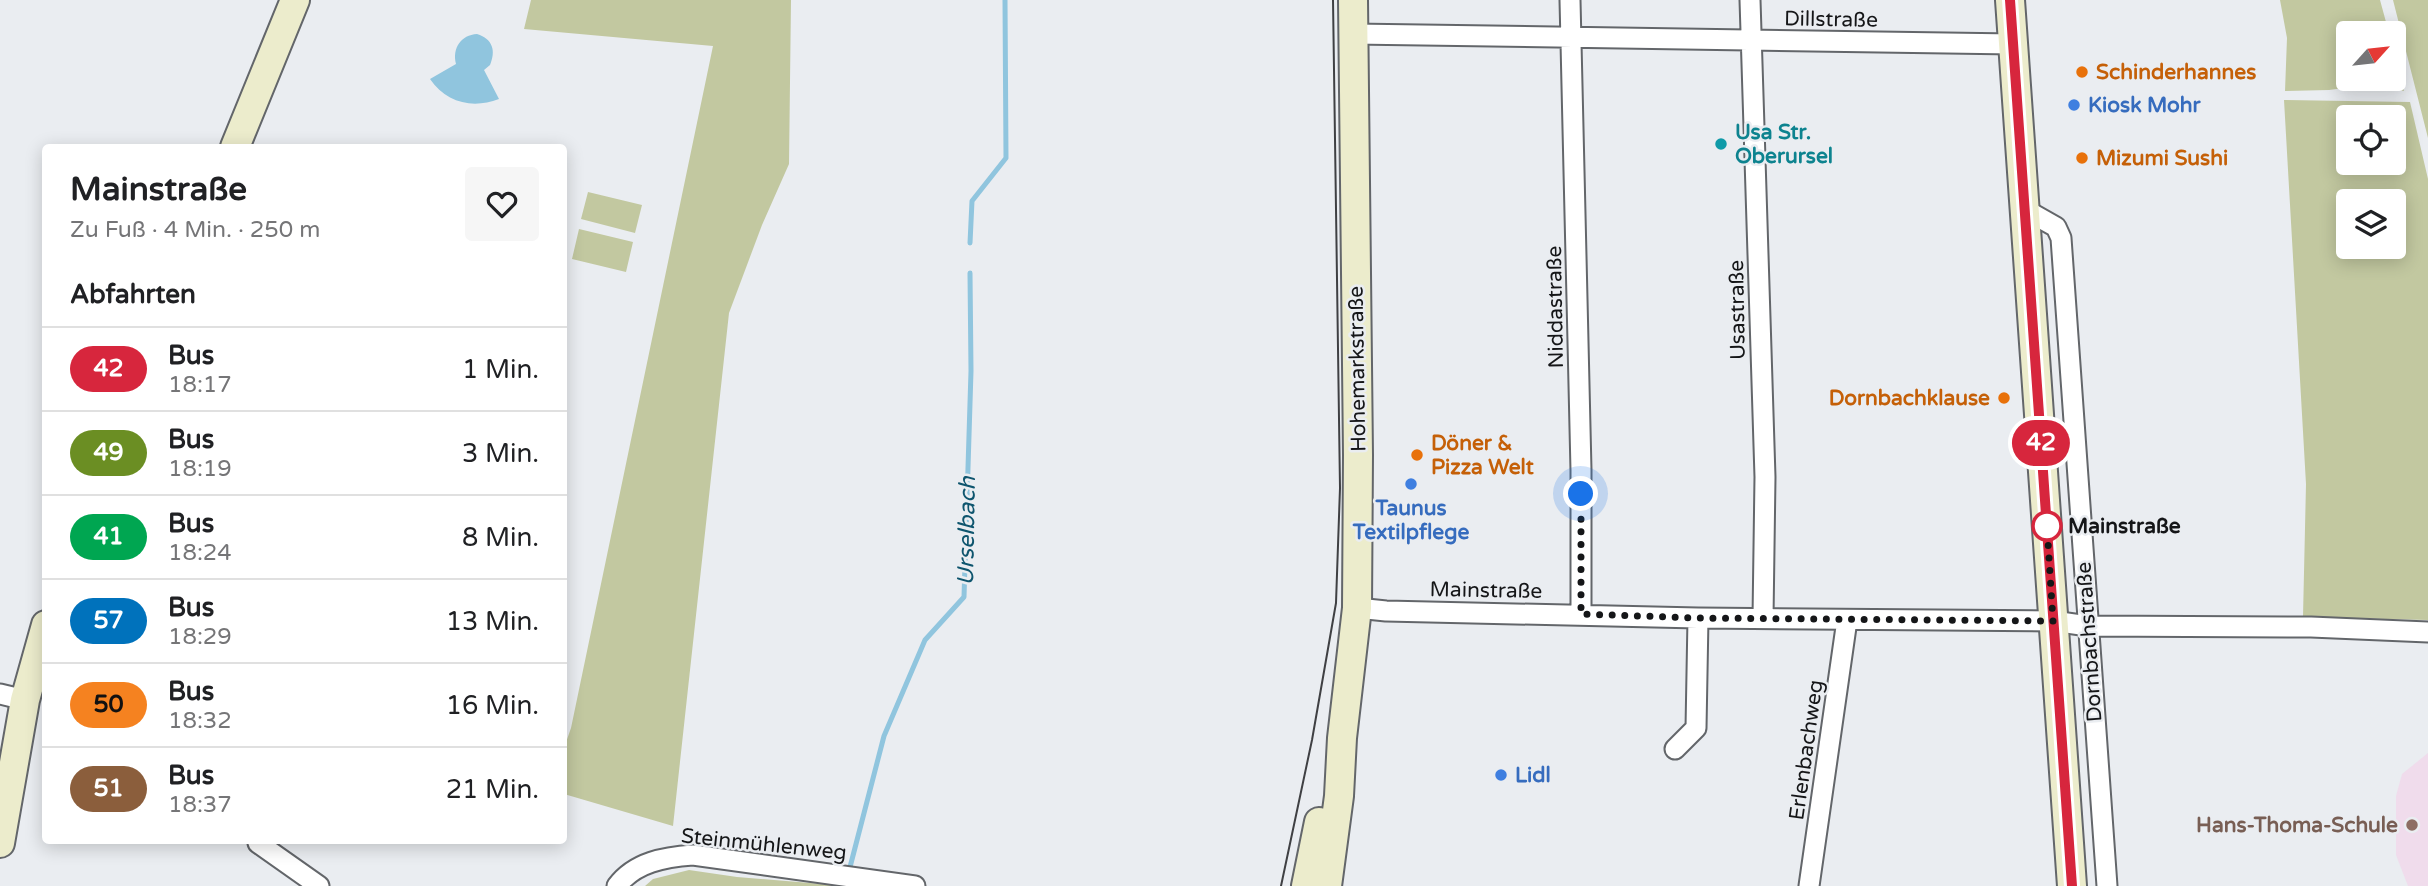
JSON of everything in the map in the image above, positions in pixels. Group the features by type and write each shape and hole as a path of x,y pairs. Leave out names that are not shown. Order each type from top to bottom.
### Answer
{"street":[{"path":"236,144 295,0"},
{"name":"Hohemarkstraße","path":"1328,886 1357,608 1359,455 1353,0"},
{"name":"Niddastraße","path":"1570,0 1581,448 1581,614"},
{"name":"Usastraße","path":"1750,0 1765,477 1763,618"},
{"name":"Dornbachstraße","path":"2010,0 2072,886"},
{"name":"Dillstraße","path":"1353,34 2014,44"},
{"name":"Dornbachstraße","path":"2024,209 2056,227 2061,238 2107,886"},
{"name":"Mainstraße","path":"1357,608 1386,611 1698,618 2053,621 2088,626 2311,627 2428,632"},
{"path":"1675,749 1696,728 1698,618"},
{"name":"Erlenbachweg","path":"1809,886 1847,620"},
{"path":"0,843 13,697 42,634"},
{"name":"Hohemarkstraße","path":"1306,886 1325,794 1342,738"},
{"path":"259,844 319,886"},
{"name":"Steinmühlenweg","path":"617,886 644,864 668,857 693,855 915,886"}],"shaded area":[{"name":"Hans-Thoma-Schule","path":"2428,753 2428,886 2408,886 2396,855 2396,796 2402,774"}],"green space":[{"path":"531,0 791,0 789,164 762,225 729,313 673,826 567,795 567,739 713,46 524,29"},
{"path":"2280,0 2380,0 2386,21 2336,21 2336,89 2285,91 2287,38"},
{"path":"2393,0 2428,0 2428,138 2406,51 2406,21 2398,21"},
{"path":"2284,100 2410,102 2428,179 2428,620 2303,617 2306,484"},
{"path":"588,192 642,205 635,233 581,219"},
{"path":"579,229 633,242 626,272 572,259"},
{"path":"689,870 846,886 645,886 653,879"}],"water":[{"path":"477,34 487,39 492,46 492,60 484,70 499,99 480,103 461,102 444,94 430,79 456,64 455,53 459,43 466,37"}],"waterway":[{"name":"Urselbach","path":"970,243 972,201 1006,158 1005,0"},
{"name":"Urselbach","path":"849,871 884,736 925,640 964,597 971,371 970,273"}],"tram line":[{"path":"1281,886 1312,740 1336,603 1340,488 1333,0"}],"bus line":[{"name":"42","path":"2010,0 2072,886"}],"place":[{"name":"Schinderhannes","path":"2082,72"},
{"name":"Kiosk Mohr","path":"2074,105"},
{"name":"Usa Str. Oberursel","path":"1721,144"},
{"name":"Mizumi Sushi","path":"2082,158"},
{"name":"Dornbachklause","path":"2004,398"},
{"name":"Döner & Pizza Welt","path":"1417,455"},
{"name":"Taunus Textilpflege","path":"1411,484"},
{"name":"Mainstraße","path":"2047,526"},
{"name":"Lidl","path":"1501,775"},
{"name":"Hans-Thoma-Schule","path":"2412,825"}],"route":[{"path":"1581,494 1581,614 1698,618 2053,621 2047,526"}]}
